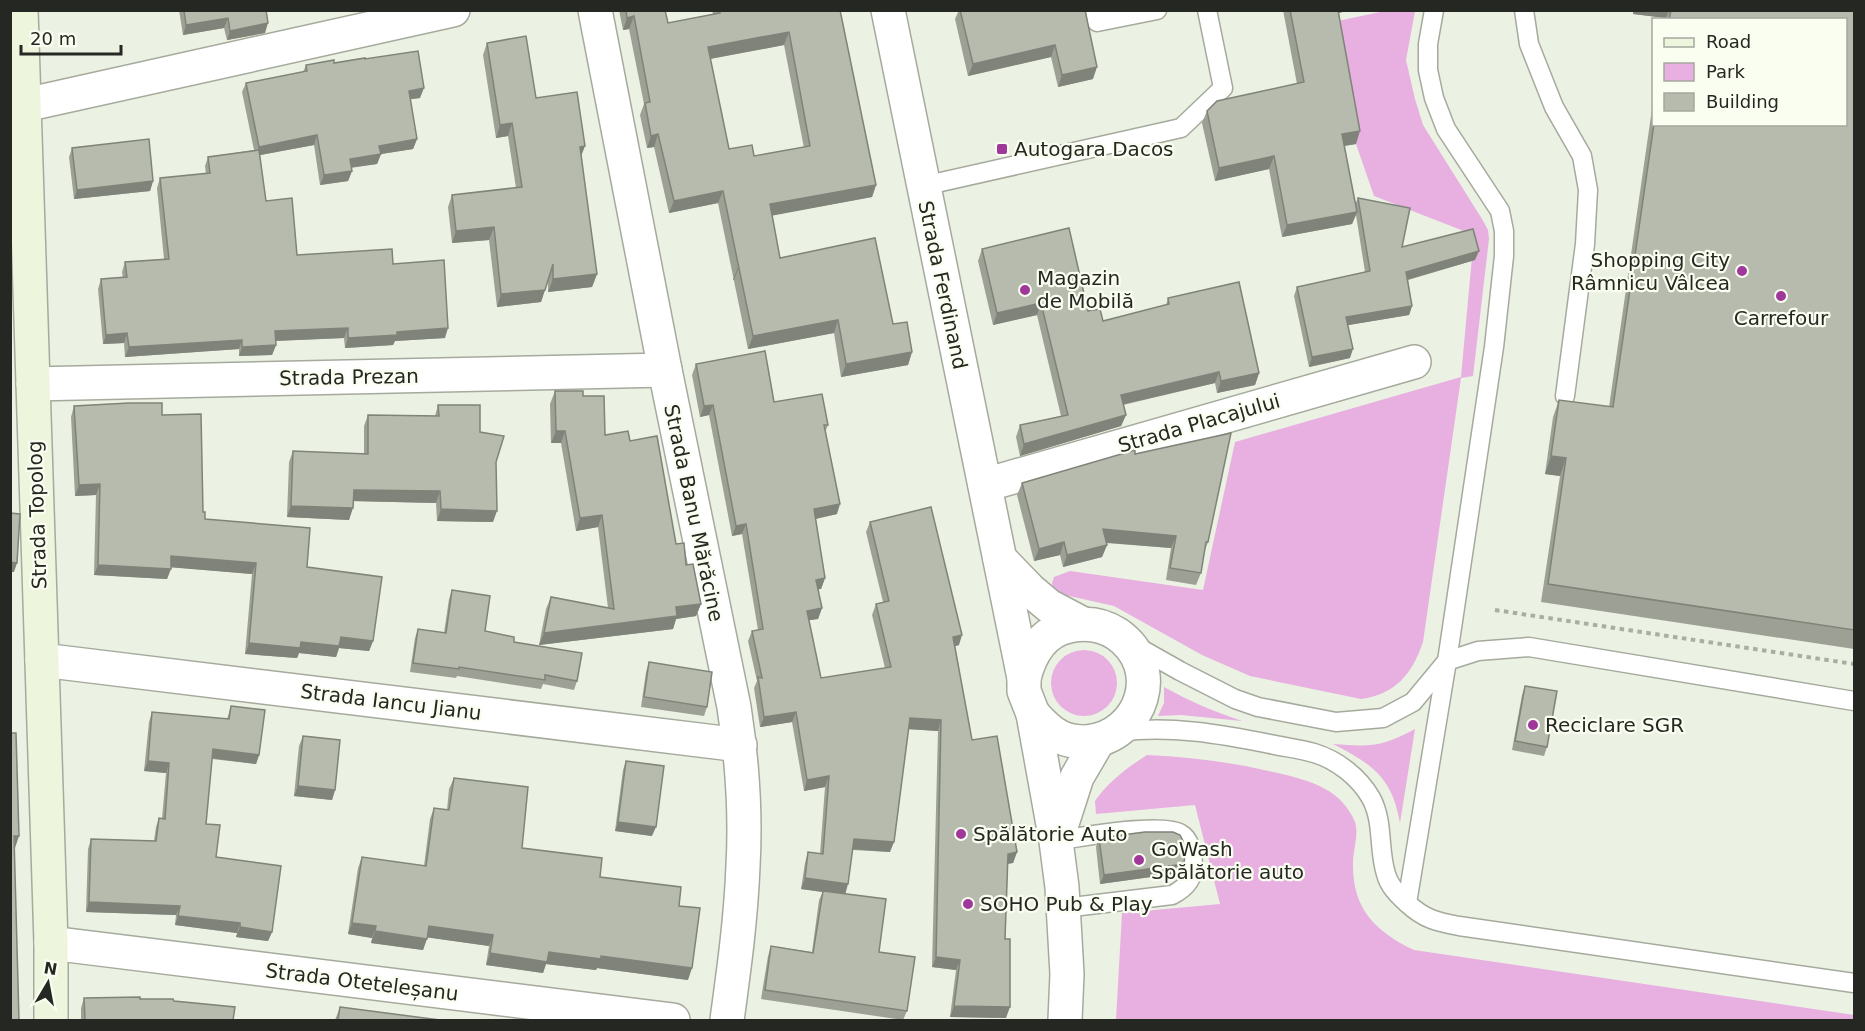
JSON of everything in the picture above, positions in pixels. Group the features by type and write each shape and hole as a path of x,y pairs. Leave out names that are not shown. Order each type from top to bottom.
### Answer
{"main road":[{"name":"Strada Topolog","path":"21,10 51,943 51,1020"}],"street":[{"path":"25,105 453,10"},
{"name":"Strada Banu Mărăcine","path":"595,10 740,745 743,865 737,945 727,1020"},
{"name":"Strada Ferdinand","path":"888,10 1056,841 1064,908 1067,974 1065,1020"},
{"name":"Strada Placajului","path":"985,485 1414,362"},
{"name":"Strada Prezan","path":"33,384 665,370"},
{"path":"1000,559 1049,606 1083,624"},
{"path":"1024,678 1028,661 1037,646 1050,634 1066,626 1098,625 1124,639"},
{"name":"Strada Ferdinand","path":"1056,841 1077,777 1108,736 1131,720 1139,705 1143,687 1142,670 1135,653 1124,639"},
{"name":"Strada Iancu Jianu","path":"42,660 740,745"},
{"path":"1032,714 1045,728 1061,738 1079,742 1108,736"},
{"name":"Strada Oteteleșanu","path":"51,943 673,1020"}],"lane":[{"path":"1095,10 1097,22 1157,10"},
{"path":"923,186 1181,128 1223,88 1207,10"},
{"path":"1407,903 1447,661 1494,347 1504,256 1504,231 1500,210 1446,129 1434,98 1428,70 1428,44 1434,10"},
{"path":"1524,10 1529,44 1554,107 1582,156 1588,190 1585,244 1565,396"},
{"path":"1124,639 1179,671 1235,699 1258,707 1336,722 1383,718 1413,702 1447,661 1478,651 1529,647 1854,701"},
{"path":"1108,736 1153,730 1218,734 1315,753 1337,764 1355,777 1370,797 1378,814 1386,875 1395,891 1419,914 1436,921 1854,983"},
{"path":"1056,841 1132,830 1173,830 1183,835 1189,843 1194,871 1190,883 1172,895 1064,908"}],"path":[{"path":"1495,609 1854,664"}],"green space":[{"path":"1385,11 1415,11 1406,60 1423,125 1482,219 1488,230 1489,239 1473,376 1461,378 1423,642 1414,664 1401,681 1384,692 1361,699 1250,676 1202,655 1114,606 1053,590 1052,583 1054,577 1070,571 1203,590 1235,442 1461,377 1474,235 1374,196 1356,144 1333,22"},
{"path":"1084,650 1097,653 1107,660 1114,670 1117,683 1114,696 1107,706 1097,713 1084,716 1071,713 1061,706 1054,696 1051,683 1054,670 1061,660 1071,653"},
{"path":"1164,687 1202,706 1242,721 1181,715 1158,716 1164,703"},
{"path":"1415,729 1400,823 1392,794 1386,783 1359,758 1333,744 1375,744"},
{"path":"1147,755 1210,760 1257,768 1306,781 1335,795 1347,807 1355,822 1354,879 1362,906 1378,927 1414,950 1854,1015 1854,1020 1116,1020 1122,913 1220,904 1195,805 1096,814 1095,801 1106,787"}],"building":[{"path":"184,10 266,10 268,23 230,31 228,18 186,25"},
{"path":"626,10 665,10 668,23 720,13 719,10 840,10 876,185 770,204 780,258 875,238 893,324 907,322 912,352 846,364 838,320 753,336 723,191 674,201 658,134 651,136 645,103 650,102 634,16 627,18","holes":["789,32 810,146 754,156 752,145 729,149 708,47"]},
{"path":"960,10 1085,10 1097,67 1062,75 1055,45 973,64"},
{"path":"1290,10 1338,10 1360,131 1342,134 1357,212 1287,225 1274,156 1219,168 1207,111 1217,101 1304,82"},
{"name":"Shopping City Râmnicu Vâlcea","path":"1671,10 1854,10 1854,630 1548,584 1566,458 1551,456 1559,400 1613,407 1654,126 1847,126 1847,18 1669,18"},
{"path":"526,36 536,98 577,92 585,146 580,147 597,274 553,279 553,264 545,290 501,294 494,227 456,231 452,195 522,187 512,123 500,125 487,43"},
{"path":"418,51 424,88 409,91 417,139 379,146 381,154 350,159 352,171 324,175 317,135 259,147 246,83 307,71 306,65"},
{"path":"149,139 153,181 77,190 72,148"},
{"path":"259,150 266,201 292,198 297,255 392,249 393,264 444,260 448,328 397,332 397,335 348,338 348,328 275,331 276,345 242,347 242,340 129,347 127,333 106,335 101,279 127,277 125,262 169,259 160,178 210,173 208,157"},
{"path":"1358,198 1410,208 1402,247 1473,229 1479,251 1406,272 1412,306 1346,317 1353,349 1312,357 1297,287 1370,271"},
{"path":"1069,228 1088,311 1100,309 1103,321 1169,304 1168,298 1239,282 1259,373 1221,381 1219,372 1121,395 1126,415 1024,444 1020,425 1068,415 1041,303 997,313 982,249"},
{"path":"765,351 774,402 822,394 828,425 824,425 840,504 814,509 825,578 816,580 822,608 807,611 821,678 891,667 876,604 889,601 870,522 931,507 962,635 953,637 972,740 997,736 1017,852 1008,854 1005,939 1010,939 1010,1007 954,1006 960,960 936,957 941,720 910,718 894,842 854,839 848,884 805,878 808,852 823,854 829,776 807,780 796,712 764,717 758,677 762,678 752,631 763,629 746,524 736,526 713,405 704,406 696,364"},
{"path":"555,391 583,391 583,396 604,396 605,435 628,431 630,441 657,436 676,544 684,543 686,565 693,564 701,604 676,607 677,616 544,633 551,597 614,609 602,515 580,518 565,431 556,431"},
{"path":"162,403 162,415 201,414 205,519 310,528 307,567 382,577 373,641 341,637 339,646 301,642 300,648 249,643 256,563 171,556 171,569 98,565 100,484 79,485 74,406"},
{"path":"438,405 480,405 480,432 504,436 496,462 497,511 441,509 440,491 354,490 353,508 291,506 293,451 368,454 368,415 439,416"},
{"path":"1231,433 1201,573 1170,568 1176,536 1103,529 1107,545 1067,555 1064,542 1039,549 1022,483 1135,450 1135,454"},
{"path":"10,513 20,514 17,563 10,562"},
{"path":"452,590 490,596 485,631 514,637 514,642 582,653 577,681 545,675 545,680 459,667 459,669 413,663 418,629 446,633"},
{"path":"649,662 712,672 707,707 644,697"},
{"name":"Reciclare SGR","path":"1525,686 1557,691 1547,747 1515,741"},
{"path":"231,706 265,710 259,755 213,749 206,824 220,825 216,857 281,866 272,932 240,927 240,923 178,916 180,906 89,902 91,839 156,841 159,818 165,819 169,763 148,761 152,712 229,719"},
{"path":"10,733 16,733 19,836 14,836 19,1020 10,1020"},
{"path":"303,736 340,740 335,790 298,786"},
{"path":"626,761 664,766 656,827 618,822"},
{"path":"454,778 528,787 522,848 602,858 600,877 681,887 679,906 700,908 692,968 601,956 601,959 549,952 547,962 490,953 493,935 429,926 427,939 375,931 376,926 352,923 362,857 426,866 434,808 449,810"},
{"name":"GoWash Spălătorie auto","path":"1145,832 1173,832 1180,835 1185,854 1184,864 1104,875 1099,838"},
{"path":"823,891 886,899 879,952 915,957 907,1011 765,990 771,946 813,953"},
{"path":"140,997 140,999 173,999 174,1001 235,1007 233,1020 85,1020 84,998"},
{"path":"340,1007 440,1020 338,1020"}],"place":[{"name":"Autogara Dacos","path":"1002,149"},
{"name":"Shopping City Râmnicu Vâlcea","path":"1742,271"},
{"name":"Magazin de Mobilă","path":"1025,290"},
{"name":"Carrefour","path":"1781,296"},
{"name":"Reciclare SGR","path":"1533,725"},
{"name":"Spălătorie Auto","path":"961,834"},
{"name":"GoWash Spălătorie auto","path":"1139,860"},
{"name":"SOHO Pub & Play","path":"968,904"}]}
